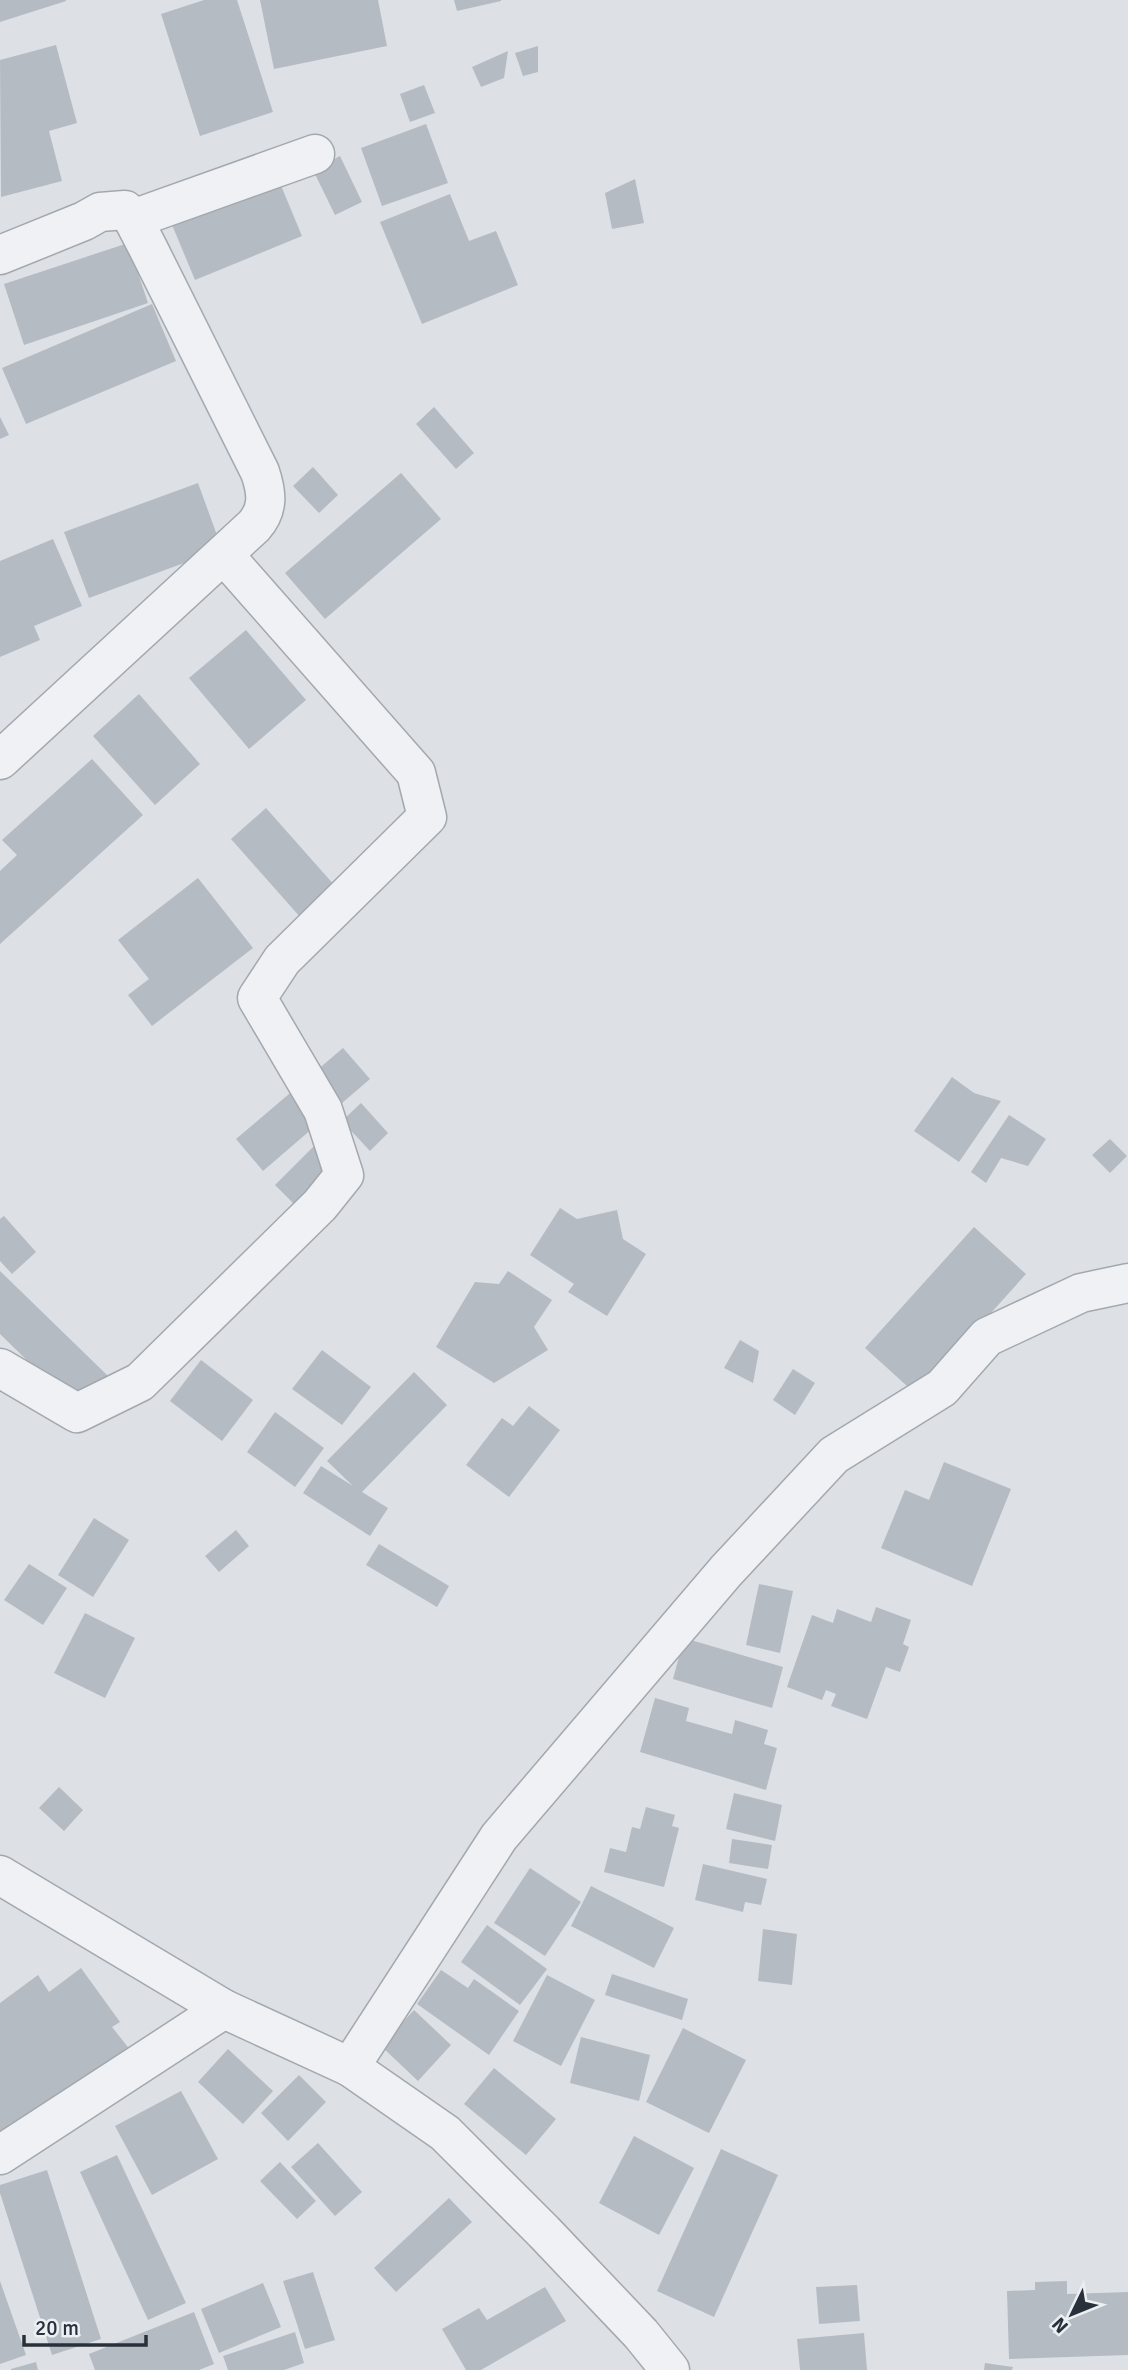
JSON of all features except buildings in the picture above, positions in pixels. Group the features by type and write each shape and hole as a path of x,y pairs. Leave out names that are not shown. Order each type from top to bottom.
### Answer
{"street":[{"path":"133,219 315,154"},
{"path":"0,255 100,212 125,210 133,219 254,460 267,498 263,515 224,555 0,760"},
{"path":"0,1368 77,1413 140,1382 320,1205 344,1175 323,1110 257,998 282,960 427,817 416,773 224,555"},
{"path":"350,2067 499,1837 726,1571 834,1455 942,1388 987,1338 1081,1293 1128,1283"},
{"path":"0,1875 224,2009 350,2067 445,2133 589,2278 670,2370"},
{"path":"0,2155 224,2009"}]}
